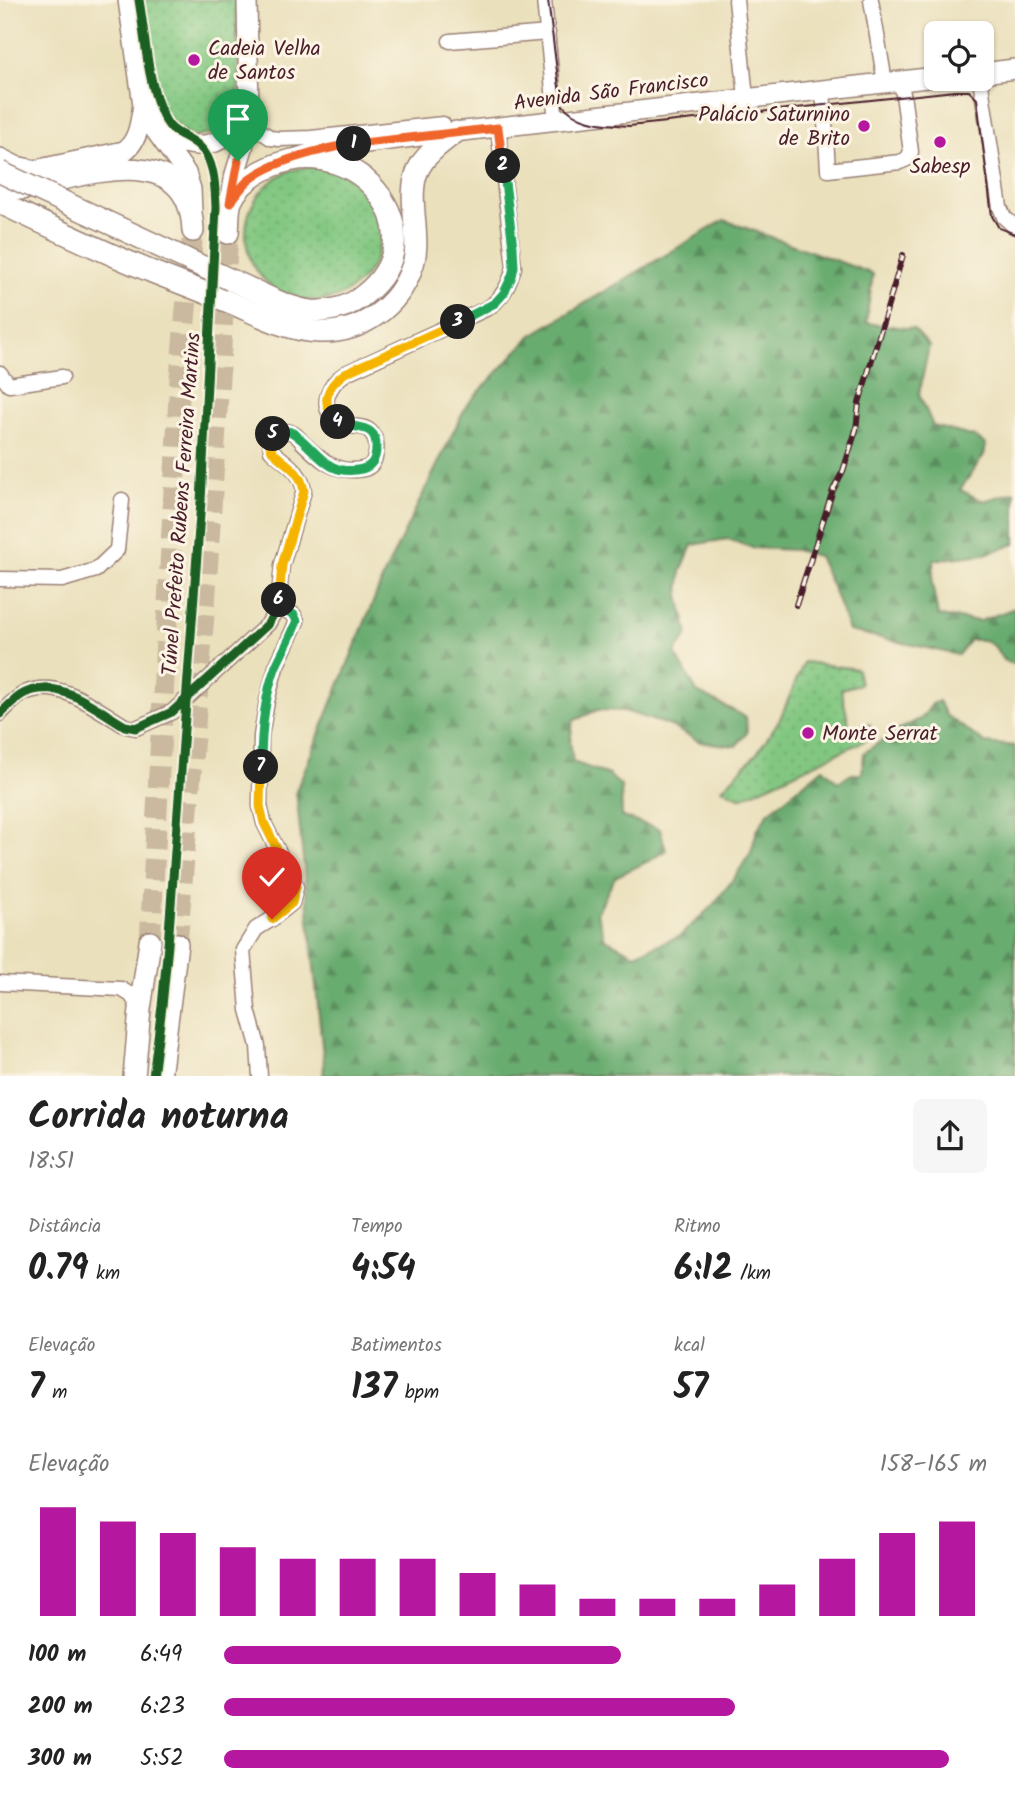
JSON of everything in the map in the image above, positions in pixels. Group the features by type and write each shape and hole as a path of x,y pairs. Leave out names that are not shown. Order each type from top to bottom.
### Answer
{"main road":[{"path":"128,0 143,105 155,131 186,173 192,198 192,222"},
{"path":"228,233 235,174 246,133 247,0"},
{"path":"994,72 1015,69"},
{"name":"Avenida São Francisco","path":"292,160 328,148 498,128 556,116 924,78"},
{"path":"155,131 191,145 214,142 233,129 248,104"},
{"path":"0,158 16,166 35,170 124,151 135,138 143,105"},
{"path":"0,172 228,290 292,328 331,332 353,327 383,310 397,296 409,277 415,257 416,232 412,196 416,173 428,155 457,132"},
{"path":"0,203 153,272 310,311 337,309 362,297 382,278 388,268 394,241 389,212 368,181 338,163 309,159 276,165 254,176 230,203"},
{"path":"0,187 23,189 76,176 117,170 142,170 168,178 178,188 188,201 192,222"},
{"path":"134,1076 150,942"},
{"path":"160,1076 177,944"}],"street":[{"path":"544,0 556,116"},
{"path":"736,0 746,98"},
{"path":"823,89 828,170 907,159 911,152 871,0"},
{"path":"450,41 548,33"},
{"path":"982,91 1000,207 1004,217 1015,227"},
{"name":"Avenida São Francisco","path":"248,104 254,123 264,134 271,138 289,140 556,116"},
{"path":"0,714 24,693 45,688 66,691 125,726 136,728 173,712 268,624 278,606 282,565 304,491 293,468 271,450 271,436 286,430 293,433 319,458 343,470 369,467 376,451 372,433 362,427 342,424 335,420 330,414 327,402 331,386 345,373 495,303 504,293 514,267 498,128"},
{"path":"0,373 9,384 62,377"},
{"path":"0,579 62,580 96,570 117,550 122,500"},
{"path":"260,1076 258,1046 248,1010 243,950 256,929 292,903 296,887 264,823 260,806 261,736 267,701 276,667 297,621 294,615 278,606"},
{"path":"0,983 121,989 131,995 140,1009"}],"green space":[{"path":"142,0 236,0 239,98 223,131 196,137 183,132 165,115 153,70"},
{"path":"313,167 339,172 361,186 375,208 380,234 375,260 361,282 339,296 313,301 287,296 265,282 251,260 246,234 251,208 265,186 287,172"},
{"path":"724,220 873,274 866,323 914,329 929,346 919,394 933,426 975,437 986,445 984,455 960,490 983,501 1015,492 1015,544 985,554 934,560 932,583 938,616 980,621 1015,608 1015,665 1003,660 995,647 984,640 970,640 958,655 849,631 818,556 795,550 753,548 728,539 692,545 681,571 679,596 688,634 675,653 697,692 746,717 747,733 736,746 700,742 671,726 624,711 597,710 573,721 570,742 573,762 609,775 621,786 622,817 660,829 666,850 615,877 597,913 605,939 635,954 680,936 712,906 735,877 751,852 757,830 768,813 823,768 838,782 852,774 862,774 864,753 894,732 922,718 932,704 939,701 946,715 985,743 1015,746 1015,1076 323,1076 296,791 387,568 466,406 532,335"},
{"path":"804,662 857,669 860,684 841,689 850,729 870,724 870,732 864,741 741,798 722,789 757,753 780,719"}],"tunnel":[{"path":"150,942 180,377 193,231"},
{"path":"177,944 206,590 228,233"}],"tram line":[{"path":"548,0 561,103 575,115 592,122 629,126 969,91 977,99 992,216 999,228 1015,234"}],"railway":[{"path":"796,605 833,490 843,471 856,430 859,403 903,255"}],"cycle path":[{"name":"Túnel Prefeito Rubens Ferreira Martins","path":"139,0 149,71 156,98 173,130 193,141 208,159 213,174 216,207 201,501 168,945 153,1076"},
{"path":"0,714 25,693 51,689 77,697 125,726 136,728 172,712 268,624 278,606 282,565 304,491 296,472 271,450 270,439 275,433 288,431 330,465 352,470 368,467 376,454 373,435 365,428 342,425 331,416 327,402 330,389 346,373 488,308 502,295 514,267 498,128"}],"place":[{"name":"Cadeia Velha de Santos","path":"194,60"},
{"name":"Palácio Saturnino de Brito","path":"864,126"},
{"name":"Sabesp","path":"940,142"},
{"name":"Monte Serrat","path":"808,733"}],"route":[{"path":"238,161 230,203 246,182 265,169 316,151 498,128 514,267 504,293 488,308 345,373 331,386 327,402 330,414 335,420 342,424 362,427 372,433 376,451 369,467 343,470 328,464 289,431 275,433 270,439 271,450 298,473 304,491 282,565 278,606 294,615 297,621 276,667 261,736 260,806 264,823 296,887 292,903 272,919"}]}
